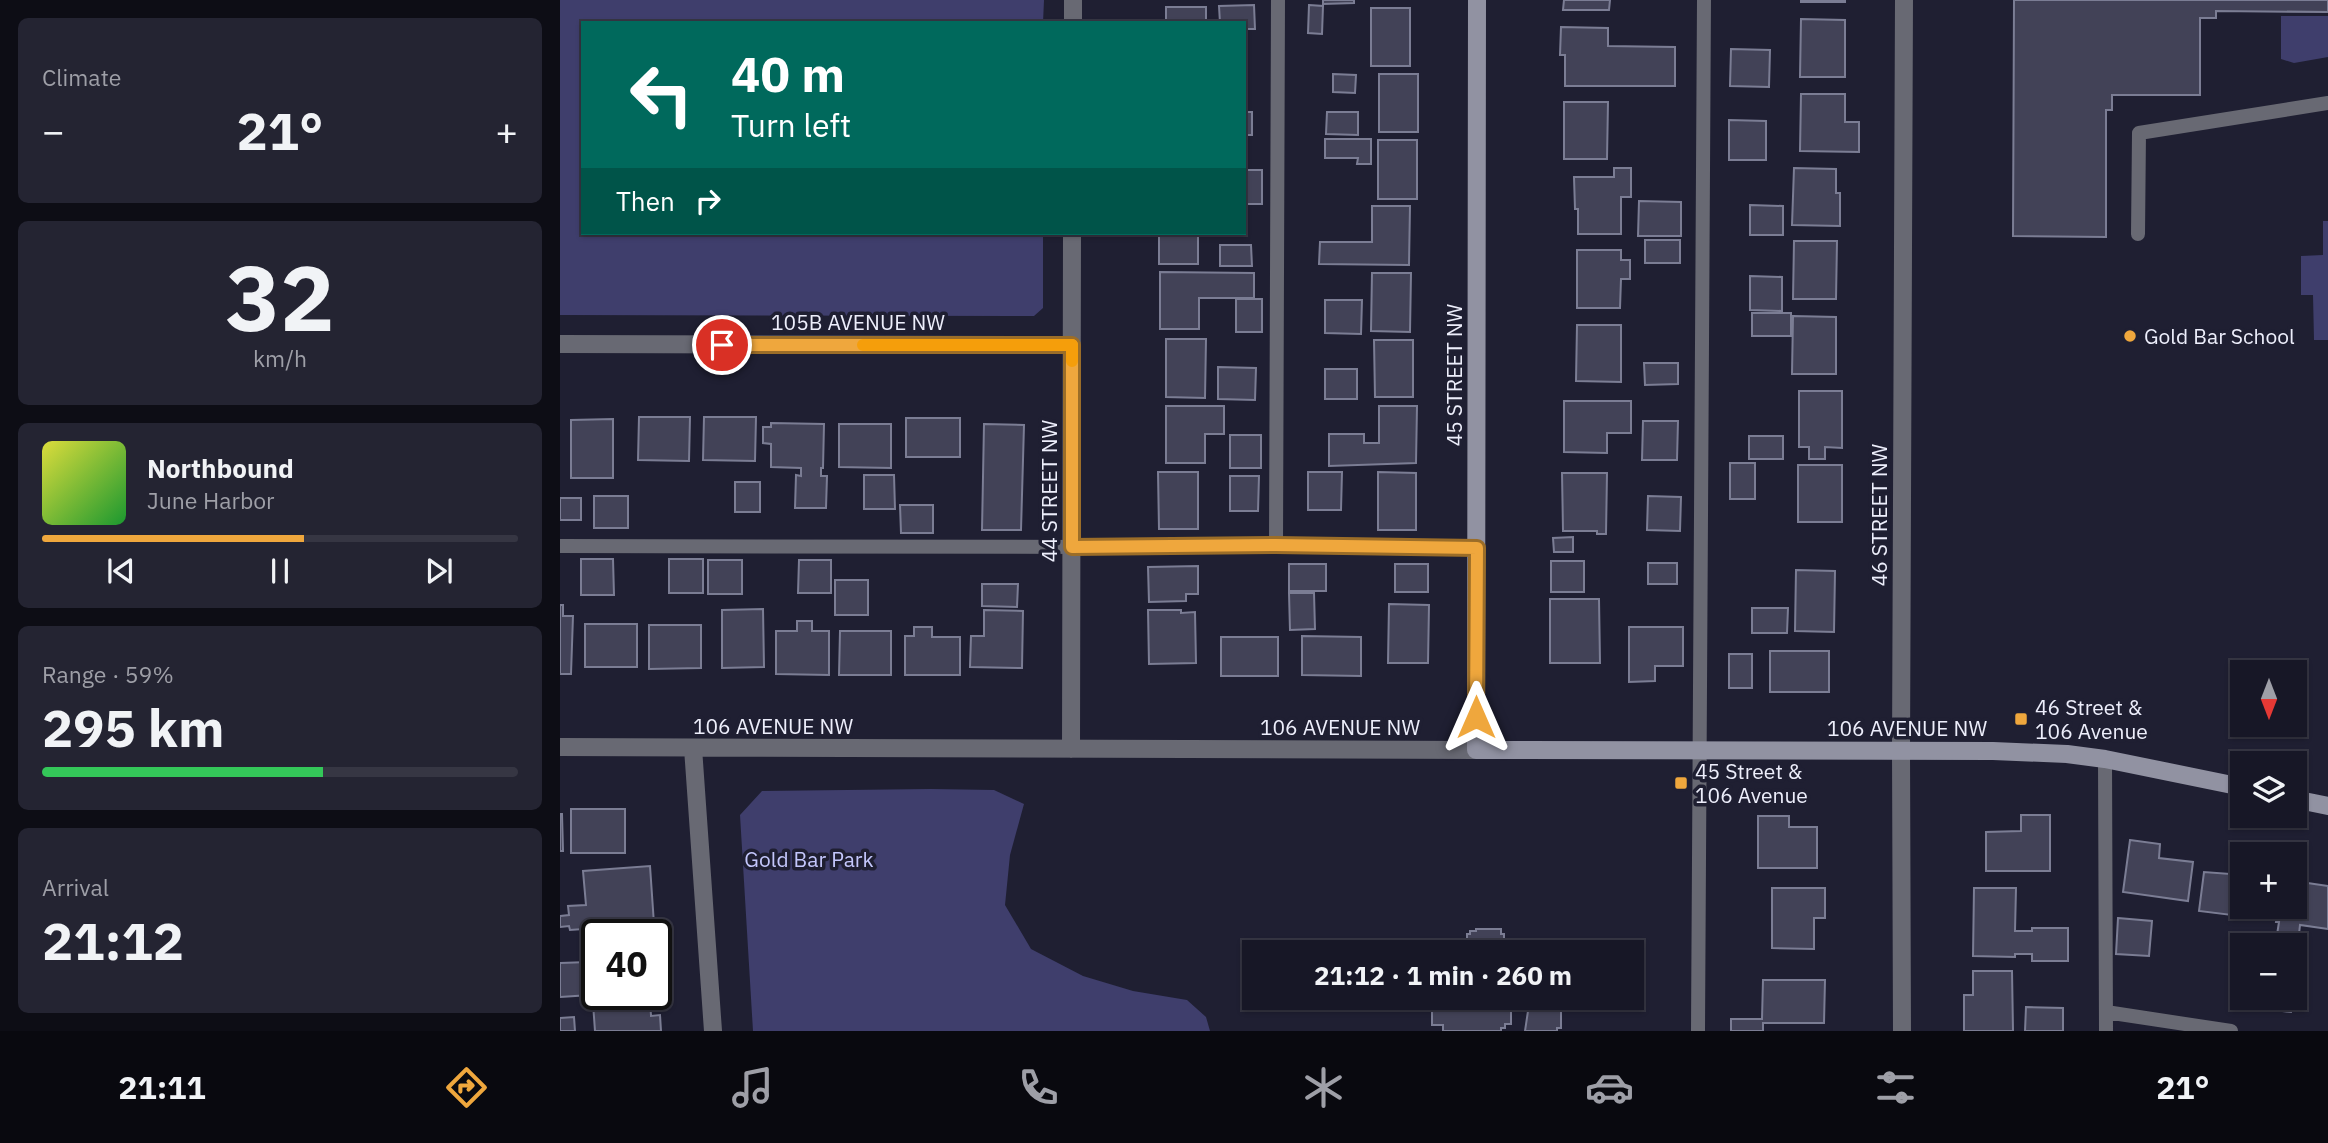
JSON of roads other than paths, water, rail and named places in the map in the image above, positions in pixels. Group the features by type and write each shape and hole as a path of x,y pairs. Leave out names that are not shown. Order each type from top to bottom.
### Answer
{"street":[{"path":"1073,0 1073,21"},
{"name":"45 STREET NW","path":"1476,750 1477,0"},
{"name":"46 STREET NW","path":"1902,1031 1904,0"},
{"name":"44 STREET NW","path":"1071,749 1072,235"},
{"name":"105B AVENUE NW","path":"560,344 1072,345"},
{"name":"106 AVENUE NW","path":"560,747 1993,751 2067,754 2105,759 2230,785"},
{"path":"693,748 713,1031"},
{"path":"2307,802 2328,806"}],"lane":[{"path":"1276,545 1278,0"},
{"path":"1698,1031 1704,0"},
{"path":"2138,234 2139,133 2328,103"},
{"path":"560,546 1276,545 1477,548"},
{"path":"2105,759 2106,1031"},
{"path":"2106,1012 2231,1031"}],"place":[{"name":"Gold Bar School","path":"2130,336"},
{"name":"46 Street & 106 Avenue","path":"2021,719"},
{"name":"45 Street & 106 Avenue","path":"1681,783"}],"park label":[{"name":"Gold Bar Park","path":"809,859"}]}
